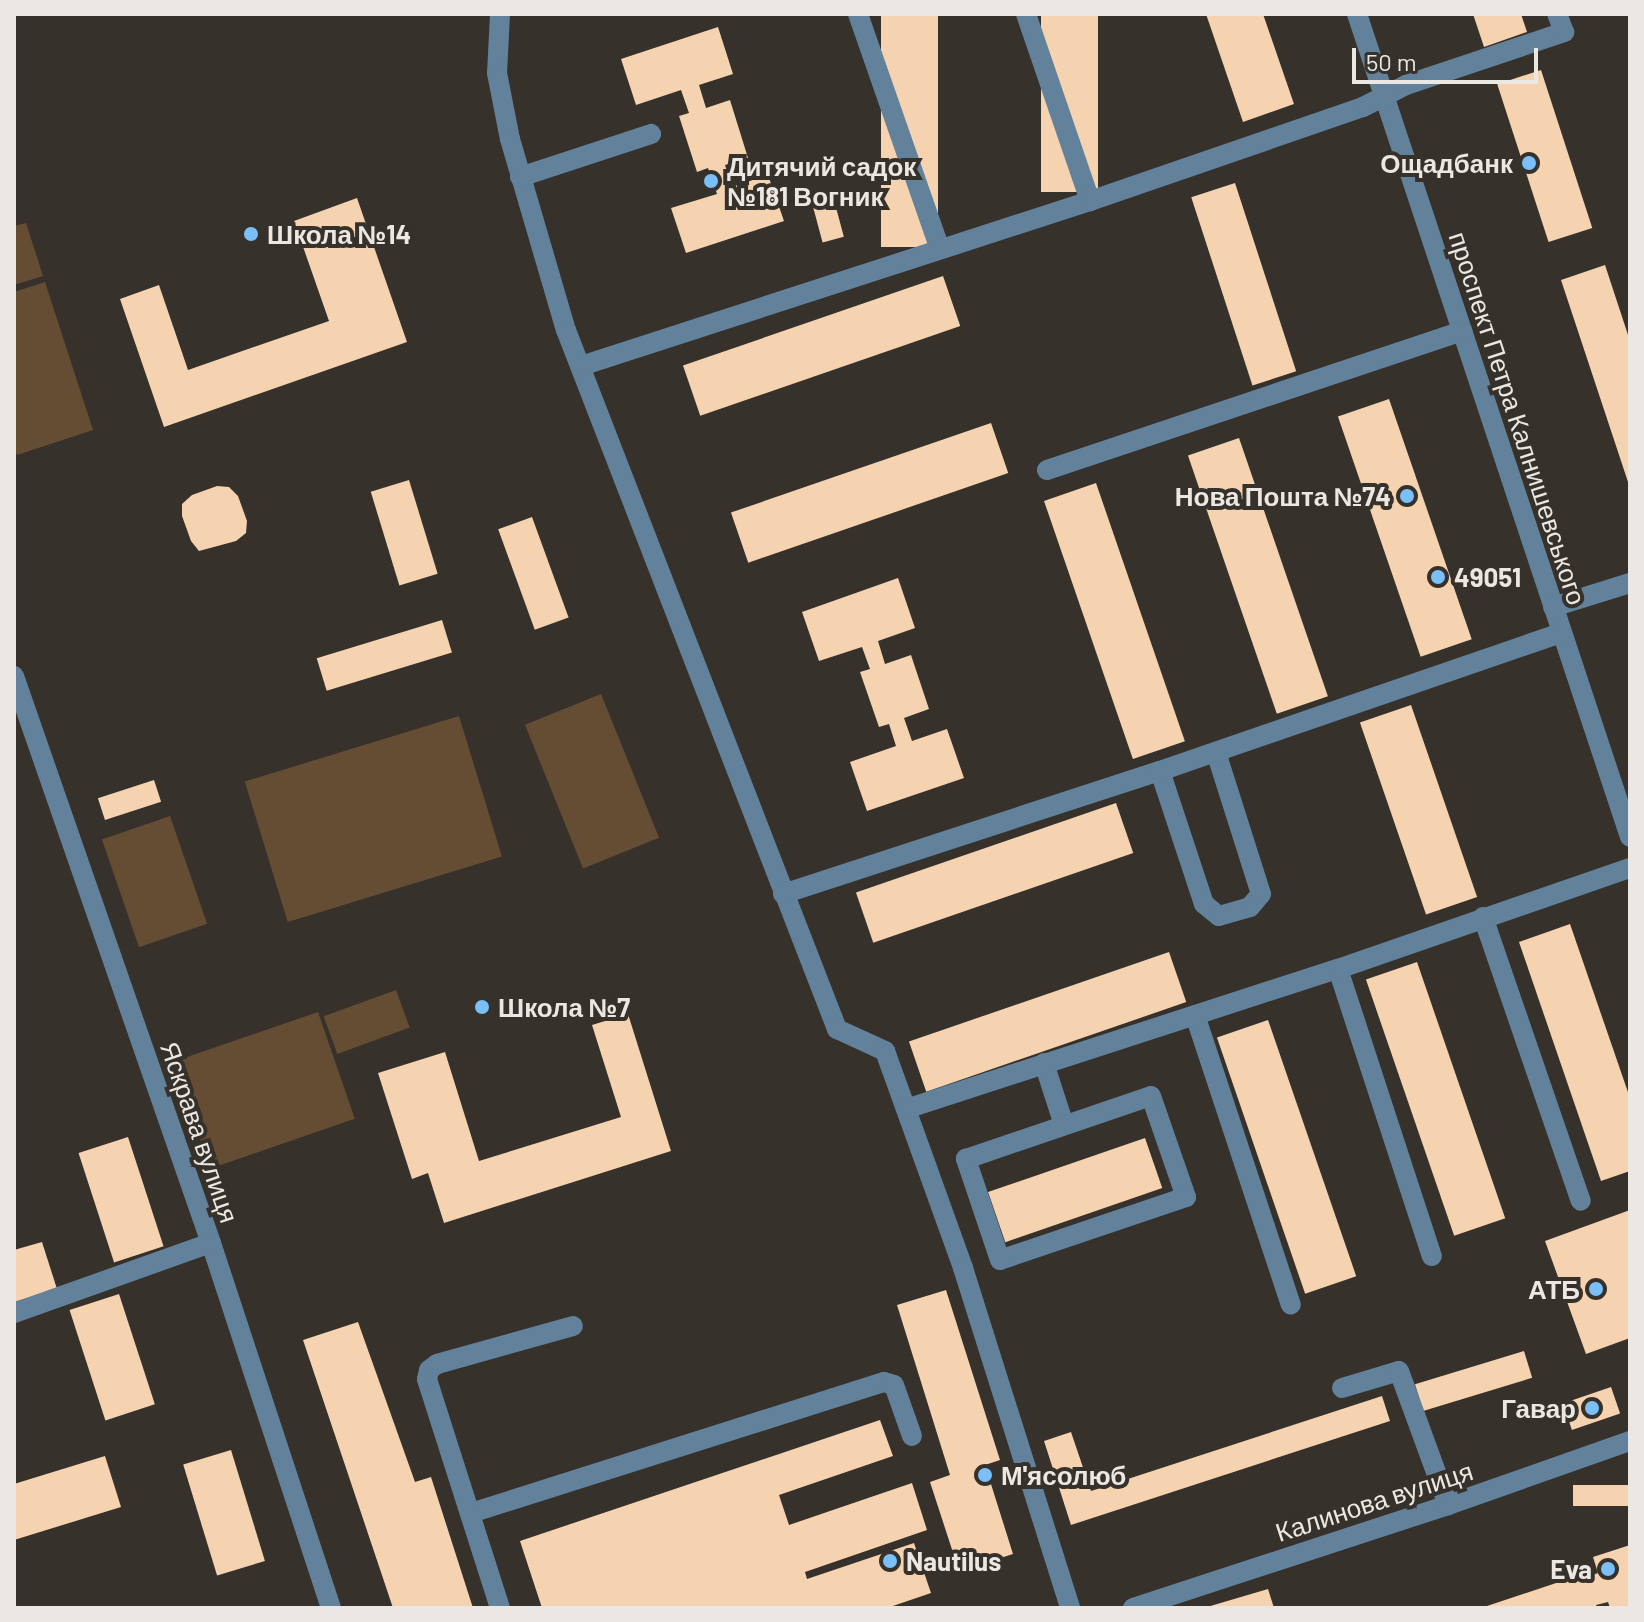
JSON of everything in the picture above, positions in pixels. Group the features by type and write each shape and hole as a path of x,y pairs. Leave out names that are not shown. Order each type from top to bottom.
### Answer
{"street":[{"path":"500,14 497,73 520,177 566,330 837,1029 885,1051 963,1268 1070,1608"},
{"path":"858,14 940,249"},
{"path":"1026,14 1090,201"},
{"name":"проспект Петра Калнишевського","path":"1357,14 1630,837"},
{"path":"581,366 1090,201 1385,98 1406,85 1564,32 1557,14"},
{"path":"520,177 651,134"},
{"path":"1047,470 1462,331"},
{"path":"1553,607 1630,583"},
{"path":"783,894 1160,771 1561,633"},
{"name":"Яскрава вулиця","path":"16,686 211,1243 331,1608"},
{"path":"1160,771 1204,904 1219,916 1250,907 1261,894 1216,752"},
{"path":"906,1109 1338,969 1630,868"},
{"path":"1483,917 1581,1201"},
{"path":"1338,969 1432,1256"},
{"path":"1195,1015 1291,1305"},
{"path":"1044,1063 1064,1125"},
{"path":"1151,1096 1186,1197 1000,1260 966,1159 1064,1125 1151,1096"},
{"path":"14,1313 211,1243"},
{"path":"500,1608 427,1379 429,1370 437,1364 573,1326"},
{"path":"1342,1388 1399,1371 1448,1505"},
{"path":"471,1513 884,1382 894,1385 912,1436"},
{"name":"Калинова вулиця","path":"1133,1608 1448,1505 1630,1441"}],"shaded area":[{"path":"26,223 43,276 14,285 14,226"},
{"path":"45,282 93,430 17,455 14,446 14,292"},
{"path":"601,694 659,838 583,868 525,725"},
{"path":"459,716 502,857 288,922 245,781"},
{"path":"170,816 207,924 139,947 102,839"},
{"path":"396,990 410,1028 337,1054 324,1016"},
{"path":"318,1012 355,1119 210,1169 173,1062"}],"building":[{"path":"881,14 938,14 938,247 881,247"},
{"path":"1041,14 1098,14 1098,192 1041,192"},
{"path":"1206,14 1263,14 1294,104 1243,122"},
{"path":"1473,14 1521,14 1527,32 1484,47"},
{"path":"718,27 733,74 699,85 706,108 730,100 748,158 725,165 732,187 768,175 784,221 686,253 671,208 717,194 708,168 697,172 679,116 689,113 681,90 636,105 621,59"},
{"path":"1541,70 1592,228 1549,242 1497,84"},
{"path":"1235,183 1296,371 1252,386 1191,197"},
{"path":"357,198 407,342 164,427 120,299 159,285 188,370 329,321 294,221"},
{"path":"834,200 844,237 823,242 813,206"},
{"path":"1605,265 1630,341 1629,485 1561,280"},
{"path":"943,276 960,326 700,416 683,366"},
{"path":"1389,399 1472,639 1421,657 1338,417"},
{"path":"991,423 1008,473 748,563 731,513"},
{"path":"1239,438 1328,696 1277,714 1188,456"},
{"path":"409,480 438,574 399,585 371,492"},
{"path":"1096,483 1185,741 1133,759 1044,501"},
{"path":"217,486 229,487 238,496 247,521 246,533 236,541 199,551 191,541 182,516 182,504 192,495"},
{"path":"532,517 569,618 535,630 498,529"},
{"path":"898,578 915,628 878,641 885,664 911,655 929,709 904,718 912,741 947,729 964,778 867,811 850,762 896,746 889,724 879,727 860,672 870,669 862,647 819,661 802,612"},
{"path":"442,620 452,653 327,691 317,658"},
{"path":"1411,705 1477,897 1426,915 1360,723"},
{"path":"154,780 161,802 105,820 98,798"},
{"path":"1116,803 1133,853 873,943 856,893"},
{"path":"1570,924 1630,1098 1630,1171 1601,1181 1519,942"},
{"path":"1169,952 1186,1002 926,1092 909,1042"},
{"path":"1417,962 1505,1218 1454,1236 1366,980"},
{"path":"628,1014 671,1151 444,1223 428,1173 412,1179 378,1073 445,1052 479,1161 621,1117 592,1025"},
{"path":"1268,1020 1356,1276 1305,1294 1217,1038"},
{"path":"128,1137 164,1246 114,1262 79,1153"},
{"path":"1145,1138 1162,1188 1005,1242 988,1192"},
{"name":"АТБ","path":"1630,1210 1630,1338 1586,1354 1545,1241"},
{"path":"42,1242 57,1289 14,1302 14,1250"},
{"path":"946,1290 1000,1460 985,1465 1013,1554 959,1571 930,1482 950,1475 897,1305"},
{"path":"119,1294 155,1404 105,1420 70,1310"},
{"path":"358,1322 415,1482 431,1477 473,1608 393,1608 303,1340"},
{"path":"1524,1351 1532,1378 1423,1411 1415,1384"},
{"name":"Гавар","path":"1611,1387 1620,1413 1572,1430 1563,1404"},
{"path":"1382,1396 1390,1421 1071,1525 1044,1441 1071,1432 1091,1491"},
{"path":"880,1420 893,1456 779,1495 789,1525 912,1483 927,1530 805,1572 807,1579 914,1543 931,1593 887,1608 542,1608 520,1541"},
{"path":"231,1450 265,1561 217,1576 183,1465"},
{"path":"105,1456 121,1507 14,1540 14,1484"},
{"path":"1573,1485 1630,1485 1630,1506 1573,1506"},
{"path":"1630,1545 1630,1608 1610,1608 1608,1602 1596,1605 1597,1608 1481,1608 1586,1573 1587,1577 1598,1573 1593,1557"},
{"path":"1268,1589 1274,1608 1207,1608 1207,1607"}],"place":[{"name":"Ощадбанк","path":"1529,163"},
{"name":"Дитячий садок №181 Вогник","path":"711,181"},
{"name":"Школа №14","path":"251,234"},
{"name":"Нова Пошта №74","path":"1407,496"},
{"name":"49051","path":"1438,577"},
{"name":"Школа №7","path":"482,1007"},
{"name":"АТБ","path":"1596,1289"},
{"name":"Гавар","path":"1592,1408"},
{"name":"М'ясолюб","path":"985,1475"},
{"name":"Nautilus","path":"890,1561"},
{"name":"Eva","path":"1608,1569"}]}
